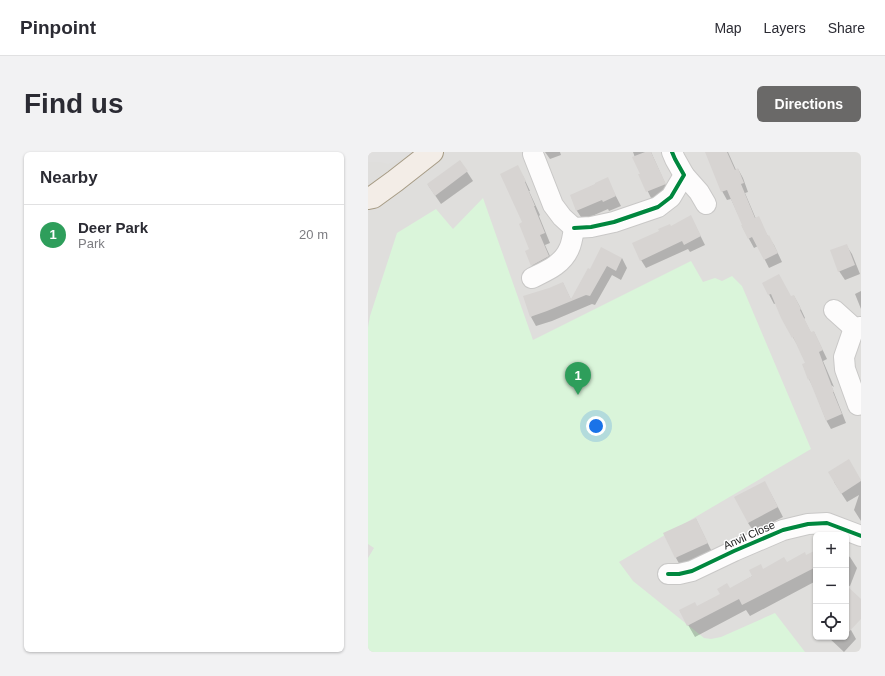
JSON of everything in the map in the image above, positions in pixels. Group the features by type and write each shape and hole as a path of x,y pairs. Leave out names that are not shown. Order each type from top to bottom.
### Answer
{"main road":[{"path":"368,198 373,197 432,152"}],"street":[{"path":"672,152 684,175 700,192 706,204"},
{"path":"533,154 553,205 562,217 574,228 591,227 614,222 658,207 671,197 684,175"},
{"path":"532,278 554,267 563,259 569,249 574,228"},
{"path":"834,310 858,328 844,357 845,369 858,405"},
{"name":"Anvil Close","path":"668,574 692,572 734,551 783,530 808,524 827,523 861,536"}],"shaded area":[{"path":"368,152 861,152 861,652 368,652"},
{"path":"368,152 420,152 388,164 381,162 368,162"}],"green space":[{"path":"483,198 533,340 691,261 703,282 715,278 722,281 732,276 742,286 811,449 619,562 633,581 704,638 711,639 721,637 775,613 805,652 368,652 368,558 374,548 368,544 368,327 370,316 397,233 436,209 453,229"}],"building":[{"path":"645,152 651,152 666,184 646,192 632,157"},
{"path":"705,152 727,152 735,170 738,168 744,183 741,184 755,218 759,216 778,253 764,260 752,237 748,239 727,190 721,192"},
{"path":"460,160 468,171 435,196 427,184"},
{"path":"518,165 526,181 525,182 545,233 540,235 549,256 531,266 525,251 529,249 519,224 522,222 500,174"},
{"path":"608,177 616,196 576,211 570,195"},
{"path":"691,215 701,236 684,245 682,241 640,261 632,243 659,231 658,229 670,224 671,226"},
{"path":"847,244 855,265 838,272 830,250"},
{"path":"601,247 622,258 616,271 607,266 590,296 586,295 530,317 523,296 563,282 571,299 588,268 590,269"},
{"path":"779,274 791,296 794,295 811,332 814,331 823,350 819,352 842,414 826,421 809,379 808,380 802,364 805,363 793,337 792,338 781,318 771,294 768,295 762,283"},
{"path":"849,459 861,481 841,494 828,472"},
{"path":"765,481 778,507 748,523 734,497"},
{"path":"696,518 708,543 675,558 663,533"},
{"path":"805,552 806,555 813,552 813,569 742,605 739,599 687,626 679,610 695,602 697,606 720,594 717,589 727,583 730,588 752,576 749,570 761,564 763,569 784,557 787,562"},
{"path":"849,588 861,599 861,619 849,632"}],"cycle path":[{"path":"574,228 591,227 614,222 658,207 671,197 684,175 672,152"},
{"path":"668,574 679,574 692,571 783,530 808,524 827,523 861,536"}],"place":[{"name":"Deer Park","path":"578,395"}]}
